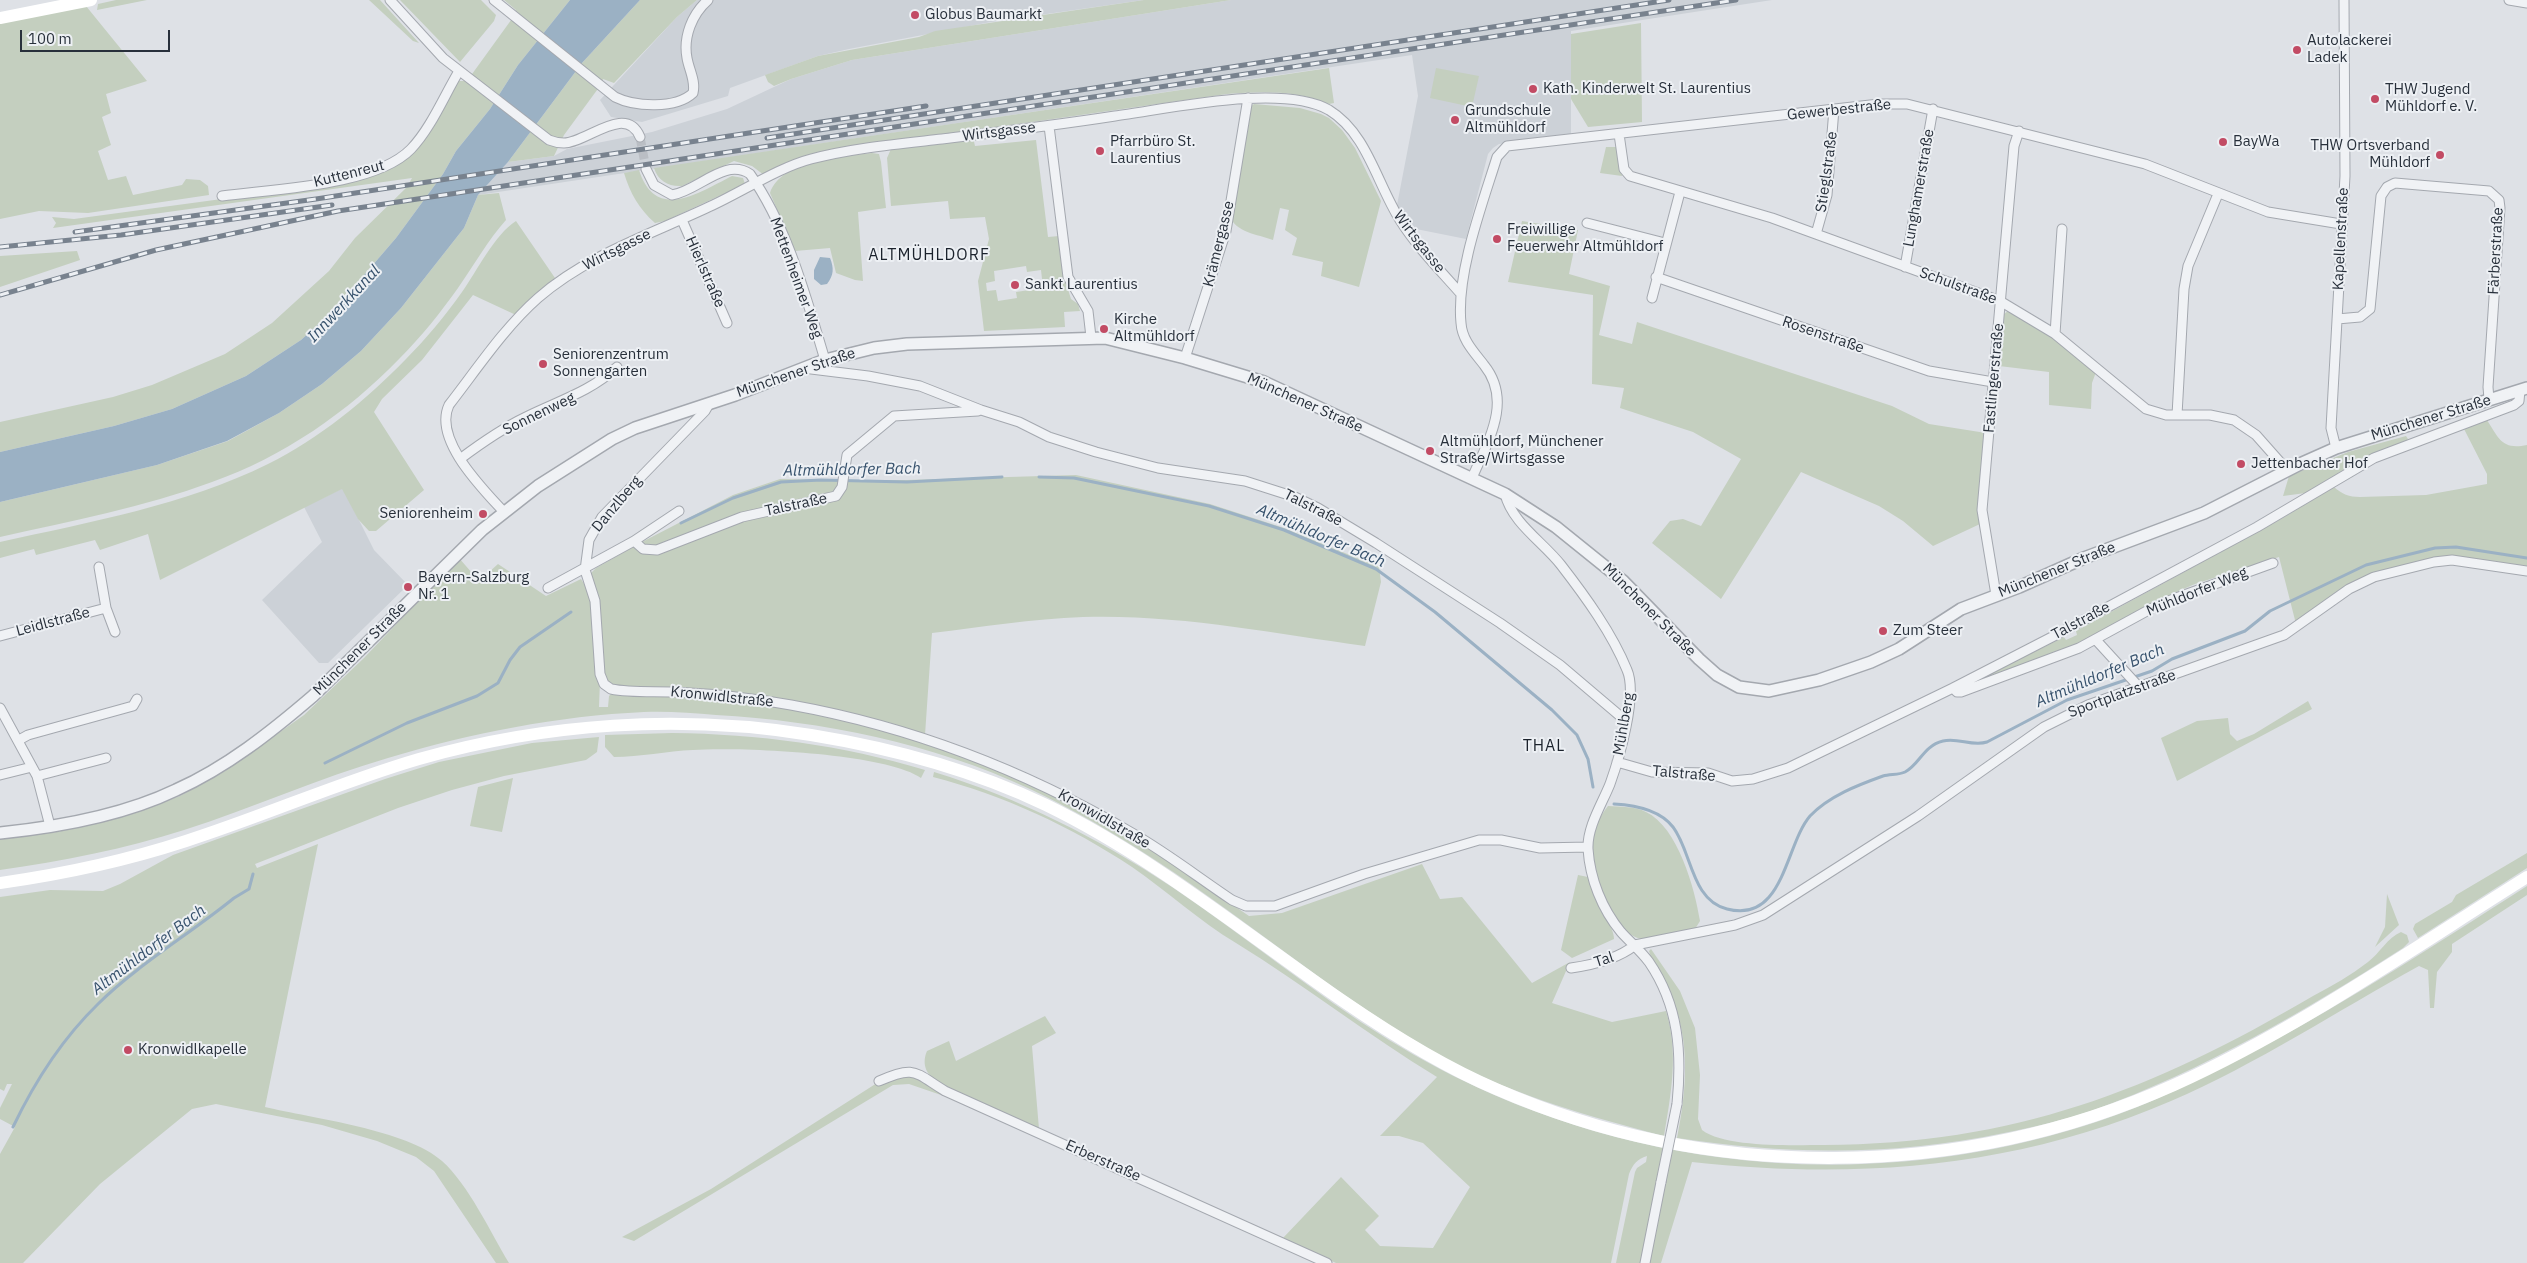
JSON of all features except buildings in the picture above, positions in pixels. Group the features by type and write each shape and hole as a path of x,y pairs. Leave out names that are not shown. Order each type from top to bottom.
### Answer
{"main road":[{"path":"0,18 91,0"},
{"path":"0,883 87,869 145,854 192,839 381,770 468,746 580,728 666,723 737,726 808,734 879,748 931,762 984,780 1048,806 1169,878 1376,1024 1461,1073 1514,1097 1603,1128 1655,1140 1723,1152 1774,1157 1833,1159 1912,1155 2000,1142 2064,1126 2135,1101 2214,1066 2283,1028 2527,877"}],"street":[{"path":"390,0 443,58 542,136 565,144 622,123 635,128 640,137"},
{"path":"494,0 600,86 615,97 635,104 669,102 692,95 694,89 687,58 687,37 696,14 708,0"},
{"name":"Kapellenstraße","path":"2336,448 2331,428 2345,176 2344,0"},
{"path":"2509,0 2527,3"},
{"name":"Kuttenreut","path":"222,196 341,179 394,162 417,142 459,71"},
{"name":"Wirtsgasse","path":"503,511 460,459 446,428 447,410 512,325 538,298 574,272 757,184 788,167 821,157 884,146 1049,126 1248,98 1278,98 1309,103 1329,110 1344,122 1365,152 1402,223 1461,294"},
{"name":"Krämergasse","path":"1185,358 1226,231 1248,98"},
{"name":"Gewerbestraße","path":"1461,294 1467,261 1496,157 1501,150 1521,144 1895,103 1932,109 2019,130 2145,164 2218,194 2276,214 2341,224"},
{"name":"Lunghamerstraße","path":"1904,267 1932,109"},
{"name":"Stieglstraße","path":"1816,234 1826,195 1834,110"},
{"path":"1049,126 1068,277 1088,312 1091,337"},
{"name":"Fastlingerstraße","path":"1996,596 1982,510 2014,146 2019,130"},
{"name":"Schulstraße","path":"1619,134 1624,168 1630,176 1772,218 2000,301 2055,334 2146,409 2156,413 2210,415 2234,420 2256,435 2287,470"},
{"name":"Mettenheimer Weg","path":"646,170 654,184 672,195 689,190 729,169 744,170 757,184 788,248 806,296 825,360"},
{"name":"Färberstraße","path":"2338,318 2360,317 2370,308 2381,196 2386,187 2395,183 2489,191 2499,200 2500,208 2488,387 2489,399"},
{"path":"1652,298 1680,192"},
{"path":"2177,415 2184,289 2188,266 2218,194"},
{"name":"Hierlstraße","path":"682,220 727,324"},
{"path":"1587,224 1665,243"},
{"path":"2055,334 2062,229"},
{"name":"Rosenstraße","path":"1656,277 1929,371 1993,382"},
{"path":"1461,294 1460,323 1464,337 1491,374 1499,394 1495,420 1472,478"},
{"name":"Münchener Straße","path":"0,833 101,816 163,796 197,780 250,746 313,696 503,511 563,469 612,439 635,428 709,404 825,360 874,348 906,344 1091,337 1125,341 1264,382 1505,494 1556,527 1623,581 1710,670 1730,683 1746,689 1769,691 1798,686 1871,662 1899,649 1948,615 2084,558 2204,513 2287,470 2336,448 2524,389"},
{"name":"Sonnenweg","path":"460,459 524,418 588,390 602,381 617,367"},
{"name":"Talstraße","path":"802,368 868,376 920,386 980,410 997,414 1049,438 1096,452 1158,468 1245,481 1295,497 1376,543 1500,623 1560,665 1626,721"},
{"name":"Talstraße","path":"1617,762 1652,772 1708,773 1732,781 1753,779 1788,768 1954,688 2249,532 2374,458 2514,405 2519,401 2524,389"},
{"name":"Danzlberg","path":"607,687 600,674 595,601 585,570 589,540 599,522 646,470 705,411 709,404"},
{"name":"Talstraße","path":"634,541 644,549 656,550 742,518 830,498 838,494 842,486 843,474 850,452 894,416 980,410"},
{"name":"Mühlberg","path":"1505,494 1508,505 1518,519 1561,564 1620,653 1631,684 1631,702 1617,762 1591,830 1588,847 1594,882 1604,907 1621,932 1635,946 1658,978 1675,1019 1680,1049 1677,1104 1646,1263"},
{"path":"548,588 585,570 679,511"},
{"name":"Sportplatzstraße","path":"1635,946 1735,925 1763,915 1918,816 2058,718 2138,685 2284,635 2349,589 2374,577 2452,560 2527,571"},
{"name":"Mühldorfer Weg","path":"1954,688 1957,692 1966,690 2096,640 2156,606 2207,585 2273,563"},
{"name":"Leidlstraße","path":"99,567 106,608 116,632"},
{"name":"Leidlstraße","path":"0,636 106,608"},
{"path":"2096,640 2138,685"},
{"name":"Kronwidlstraße","path":"607,687 615,690 744,697 792,705 847,716 949,746 998,764 1070,798 1134,834 1232,900 1246,906 1276,906 1364,874 1478,840 1501,840 1540,848 1588,847"},
{"path":"19,740 28,735 134,706 137,699"},
{"path":"0,708 37,776 50,826"},
{"path":"37,776 106,758"},
{"path":"0,775 32,768"},
{"name":"Tal","path":"1571,968 1585,966 1626,953 1635,946"},
{"name":"Erberstraße","path":"879,1081 898,1072 910,1070 918,1072 945,1091 1327,1263"}],"shaded area":[{"path":"697,0 1144,0 991,22 849,49 818,56 730,88 728,96 642,122 611,117 600,100 677,17"},
{"path":"1231,0 1772,0 1571,31 1571,135 1499,144 1493,148 1488,154 1466,239 1411,228 1397,205 1418,96 1412,55 478,195 508,162 554,156 567,149 652,132 727,109 791,79 852,60"},
{"path":"343,488 374,550 408,585 328,663 319,663 262,600 322,542 304,507"}],"green space":[{"path":"116,0 147,0 97,10 98,4"},
{"path":"369,0 380,0 419,43 413,41"},
{"path":"400,0 481,0 496,15 494,21 460,62"},
{"path":"504,0 570,0 518,65 490,109 456,151 443,174 396,238 334,310 301,340 246,376 172,409 114,426 0,452 0,422 113,397 152,385 225,354 272,323 329,271 355,238 407,187 412,178 53,228 56,223 52,217 74,219 340,183 408,156 457,81 467,81 514,16 516,10"},
{"path":"640,0 697,0 677,17 614,83 603,79 600,86 564,135 554,156 508,162 582,63"},
{"path":"1144,0 1231,0 852,60 774,86 768,82 765,75 818,56 919,37 935,31"},
{"path":"86,6 147,81 106,94 111,113 102,117 111,145 98,151 108,180 126,176 133,195 182,185 186,179 200,180 208,186 209,195 88,213 39,211 0,219 0,23"},
{"path":"1641,23 1642,122 1588,127 1571,99 1571,34"},
{"path":"1329,68 1334,103 1329,104 1316,99 1291,94 1253,92 1227,94 844,149 764,175 752,166 734,161 682,186 673,185 661,180 654,168"},
{"path":"1436,68 1479,76 1472,107 1430,98"},
{"path":"1254,104 1300,108 1321,114 1329,118 1342,130 1355,148 1381,201 1359,287 1321,276 1323,262 1292,255 1297,238 1285,230 1289,210 1280,208 1273,240 1248,232 1232,221 1229,215 1250,107"},
{"path":"973,137 975,146 1036,140 1048,237 1059,236 1064,277 1071,299 1078,304 1080,311 1064,312 1065,327 984,331 978,281 989,239 985,217 950,219 948,201 891,206 887,158 891,149","holes":["1026,266 1027,272 1041,270 1043,288 1016,292 1017,298 998,301 996,290 987,291 986,283 995,281 994,271"]},
{"path":"1606,147 1618,147 1622,176 1600,173"},
{"path":"872,153 879,154 886,208 858,212 863,281 836,273 830,248 795,251 770,193 776,182 786,173 799,167 829,159"},
{"path":"639,170 647,186 656,196 667,199 680,199 693,195 732,176 743,178 745,184 665,221 655,223 636,200 624,173"},
{"path":"499,193 506,220 438,315 408,350 380,378 359,397 313,431 264,460 238,472 186,491 107,513 0,537 0,502 157,465 228,441 279,413 322,384 361,351 401,308 464,228 478,195"},
{"path":"516,221 555,278 516,315 473,295 422,360 382,399 374,412 424,490 376,531 369,531 358,519 342,489 160,580 148,534 100,550 95,540 36,555 34,549 0,558 0,542 137,511 204,491 268,464 324,431 391,374 435,327 456,301 487,253 508,227"},
{"path":"1522,221 1578,230 1569,274 1610,286 1599,335 1632,344 1637,322 1892,406 1929,424 1986,433 1980,524 1933,546 1903,521 1879,506 1801,472 1721,599 1652,543 1670,521 1683,519 1701,526 1741,459 1693,432 1620,408 1624,388 1592,384 1593,295 1508,282"},
{"path":"77,251 80,260 0,287 0,256"},
{"path":"2009,310 2052,336 2096,372 2092,383 2091,409 2049,405 2049,372 1999,366 2003,315"},
{"path":"2487,420 2502,442 2512,446 2527,445 2527,568 2469,558 2375,574 2296,624 2279,557 2195,584 2165,597 2097,636 2070,648 1967,685 2064,637 2066,640 2077,635 2076,631 2281,519 2334,487 2346,495 2360,497 2426,495 2487,484 2487,474 2464,429"},
{"path":"2406,436 2408,439 2405,442 2346,468 2313,492 2283,496 2289,476 2348,452"},
{"path":"1076,475 1210,504 1284,528 1379,567 1381,582 1365,646 1224,625 1154,618 1083,617 932,633 925,735 841,712 615,687 604,677 590,574 596,568 635,546 642,551 768,513 830,501 844,480"},
{"path":"780,479 839,480 839,486 827,496 729,519 654,548 644,545 642,542 733,495"},
{"path":"459,558 479,581 498,564 546,596 581,579 591,595 600,681 599,707 608,707 609,696 612,693 714,697 843,717 946,748 1069,799 1157,853 1249,916 1282,913 1422,864 1440,899 1462,897 1532,983 1570,962 1552,1003 1612,1022 1666,1011 1670,1027 1673,1058 1671,1089 1664,1136 1529,1096 1452,1062 1375,1016 1155,860 1094,822 1030,789 993,773 916,747 836,729 756,718 662,712 579,717 515,727 419,749 362,766 162,837 93,854 0,870 0,839 57,832 115,818 180,796 225,771 304,715 364,658"},
{"path":"2308,701 2312,709 2177,781 2161,738 2197,721 2228,718 2230,734 2237,741 2254,734"},
{"path":"672,733 800,742 863,754 925,770 921,778 903,769 846,757 777,751 715,749 614,757 605,747 605,735"},
{"path":"599,737 597,752 586,760 504,776 452,790 398,808 255,864 257,868 318,844 265,1107 358,1126 406,1141 427,1150 442,1161 461,1182 509,1263 496,1263 434,1171 416,1157 377,1141 322,1125 216,1104 192,1109 100,1184 23,1263 0,1263 0,1154 15,1127 0,1119 0,1108 12,1084 7,1084 4,1091 0,1089 0,897 50,890 103,891 120,884 173,855 385,779 439,762 532,743"},
{"path":"934,772 966,782 1027,807 1116,852 1172,887 1361,1022 1389,1040 1473,1085 1561,1120 1652,1146 1745,1160 1839,1165 1934,1158 2027,1142 2119,1114 2148,1103 2231,1063 2307,1022 2527,886 2527,895 2452,944 2452,952 2437,972 2434,1008 2430,1008 2428,970 2419,966 2234,1071 2171,1101 2113,1124 2054,1141 1995,1154 1936,1163 1876,1168 1815,1169 1692,1162 1661,1263 1616,1263 1635,1172 1637,1168 1646,1162 1647,1156 1636,1162 1629,1174 1611,1263 1336,1263 1283,1238 1341,1177 1379,1216 1365,1230 1380,1246 1433,1248 1470,1187 1423,1143 1399,1136 1380,1136 1437,1077 1222,934 1145,876 1109,852 1061,826 1011,803 959,784 933,777"},
{"path":"513,778 502,832 470,826 478,787"},
{"path":"1608,806 1642,810 1657,820 1667,831 1683,860 1694,893 1700,921 1695,929 1662,938 1642,939 1631,935 1613,914 1599,885 1592,856 1595,829"},
{"path":"2527,853 2527,868 2418,938 2413,929 2415,924 2452,902 2456,895"},
{"path":"1578,875 1588,877 1590,885 1611,927 1614,939 1572,958 1561,950"},
{"path":"2387,894 2399,925 2375,947 2385,927"},
{"path":"2401,932 2407,935 2409,942 2403,948 2253,1038 2175,1077 2072,1117 1963,1141 1882,1149 1800,1150 1759,1148 1677,1138 1685,1083 1684,1047 1677,1011 1668,988 1651,957 1649,951 1651,949 1680,991 1695,1028 1700,1075 1698,1119 1702,1130 1713,1136 1743,1143 1824,1145 1893,1142 1958,1135 2020,1122 2079,1106 2137,1085 2253,1030 2334,984 2368,962 2396,934"},
{"path":"1045,1016 1056,1033 1032,1046 1039,1129 939,1083 926,1070 925,1056 927,1051 949,1041 956,1061"},
{"path":"909,1075 976,1107 909,1084 893,1085 634,1241 622,1237 711,1189 877,1083"}],"water":[{"name":"Innwerkkanal","path":"570,0 640,0 582,63 508,162 478,195 464,228 401,308 361,351 322,384 279,413 227,441 157,465 0,502 0,452 114,426 172,409 246,376 301,340 334,310 396,238 443,174 456,151 490,109 518,65"},
{"path":"820,257 830,258 833,268 827,284 821,285 814,279 814,270"}],"waterway":[{"name":"Altmühldorfer Bach","path":"681,523 733,498 781,482 821,480 907,482 1002,477"},
{"name":"Altmühldorfer Bach","path":"1039,477 1074,478 1209,506 1284,530 1376,569 1435,612 1552,710 1577,735 1588,759 1593,787"},
{"name":"Altmühldorfer Bach","path":"1614,804 1646,809 1661,816 1673,827 1679,837 1699,886 1706,896 1715,904 1727,909 1746,910 1760,905 1772,894 1810,816 1835,797 1854,787 1883,776 1905,772 1936,743 1949,740 1976,743 1987,742 2067,700 2152,671 2172,659 2245,631 2270,611 2366,565 2435,548 2456,547 2527,558"},
{"name":"Altmühldorfer Bach","path":"325,763 407,723 477,696 498,683 510,660 520,647 571,612"},
{"name":"Altmühldorfer Bach","path":"13,1127 30,1094 50,1062 85,1017 129,976 234,898 249,889 253,874"}],"tunnel":[{"path":"640,137 646,169"}],"railway":[{"path":"767,138 1669,0"},
{"path":"0,295 156,250 338,211 1736,0"},
{"path":"75,232 316,199 926,106"},
{"path":"0,247 121,235 332,205"}],"place":[{"name":"Globus Baumarkt","path":"915,15"},
{"name":"Autolackerei Ladek","path":"2297,50"},
{"name":"Kath. Kinderwelt St. Laurentius","path":"1533,89"},
{"name":"THW Jugend Mühldorf e. V.","path":"2375,99"},
{"name":"Grundschule Altmühldorf","path":"1455,120"},
{"name":"BayWa","path":"2223,142"},
{"name":"Pfarrbüro St. Laurentius","path":"1100,151"},
{"name":"THW Ortsverband Mühldorf","path":"2440,155"},
{"name":"Freiwillige Feuerwehr Altmühldorf","path":"1497,239"},
{"name":"Sankt Laurentius","path":"1015,285"},
{"name":"Kirche Altmühldorf","path":"1104,329"},
{"name":"Seniorenzentrum Sonnengarten","path":"543,364"},
{"name":"Altmühldorf, Münchener Straße/Wirtsgasse","path":"1430,451"},
{"name":"Jettenbacher Hof","path":"2241,464"},
{"name":"Seniorenheim","path":"483,514"},
{"name":"Bayern-Salzburg Nr. 1","path":"408,587"},
{"name":"Zum Steer","path":"1883,631"},
{"name":"Kronwidlkapelle","path":"128,1050"}],"district":[{"name":"ALTMÜHLDORF","path":"929,255"},
{"name":"THAL","path":"1544,746"}]}
